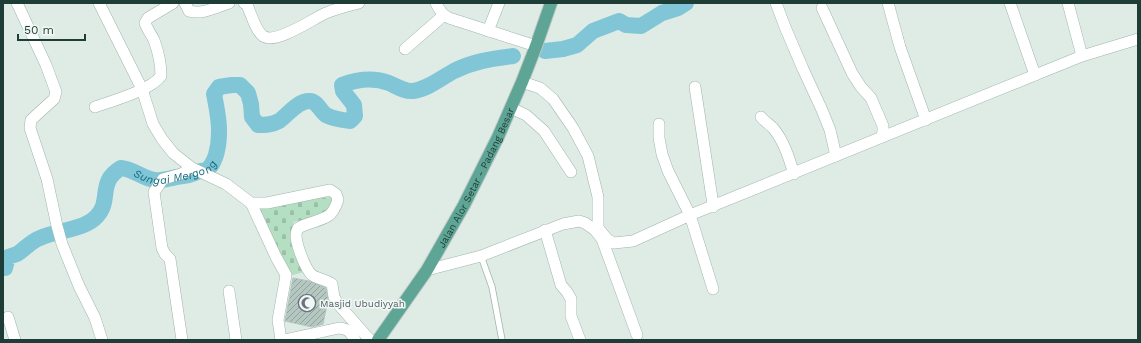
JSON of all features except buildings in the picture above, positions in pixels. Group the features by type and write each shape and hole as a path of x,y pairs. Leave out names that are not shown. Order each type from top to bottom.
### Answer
{"main road":[{"name":"Jalan Alor Setar - Padang Besar","path":"378,340 427,270 464,205 511,108 536,46 551,3"}],"street":[{"path":"17,3 46,65 56,92 54,99 31,120 30,128 47,179 62,244 95,318 102,340"},
{"path":"100,3 142,89 153,124 173,153 197,171 226,184 251,202 267,204 330,190 336,194 338,200 335,208 329,216 298,228 296,235 298,248 306,267 312,275 332,284 334,297 338,304 370,340"},
{"path":"95,107 142,89 158,80 161,76 154,40 145,23 148,18 173,3"},
{"path":"185,3 189,11 194,12 204,11 229,3"},
{"path":"244,3 247,6 258,30 264,37 273,38 286,34 324,14 359,3"},
{"path":"436,3 444,15 449,18 536,46"},
{"path":"488,31 499,3"},
{"path":"776,3 784,27 830,130 836,156"},
{"path":"888,3 900,47 926,120"},
{"path":"1010,3 1035,75"},
{"path":"1068,3 1082,56"},
{"path":"822,8 852,73 861,87 871,98 882,126 882,137"},
{"path":"405,49 444,15"},
{"path":"427,270 481,256 545,230 579,221 598,228 608,240 614,243 633,241 690,215 1082,56 1138,39"},
{"path":"522,82 540,88 553,99 573,128 588,156 598,197 598,228"},
{"path":"695,86 712,206"},
{"path":"511,108 526,114 544,131 571,172"},
{"path":"761,117 772,128 782,142 794,174"},
{"path":"659,124 659,138 662,154 668,171 690,215 713,289"},
{"path":"182,340 170,259 162,248 154,192 160,182 181,174 197,171"},
{"path":"251,202 276,257 286,275 278,320 281,340"},
{"path":"585,223 595,230 602,238 637,335"},
{"path":"545,230 561,286 572,300 571,316 580,340"},
{"path":"230,291 236,340"},
{"path":"8,317 15,340"},
{"path":"284,340 338,328 346,328 355,340"}],"lane":[{"path":"481,256 492,287 502,340"}],"green space":[{"path":"333,197 329,214 293,222 304,250 314,269 293,275 283,262 255,208 276,207 308,199"}],"waterway":[{"name":"Sungai Mergong","path":"545,51 563,49 577,45 593,31 619,21 626,25 641,26 662,13 678,8 686,3"},
{"name":"Sungai Mergong","path":"3,268 5,268 8,257 17,254 37,239 78,227 92,221 97,216 104,204 109,179 121,168 130,170 146,178 158,180 189,175 208,169 214,161 218,147 219,124 214,94 219,87 240,85 248,93 252,117 258,125 279,121 297,105 306,101 315,103 326,115 350,121 355,116 354,105 343,91 342,85 354,81 371,79 383,81 404,90 419,90 429,86 454,71 469,65 490,59 513,56"}],"place":[{"name":"Masjid Ubudiyyah","path":"307,303"}]}
